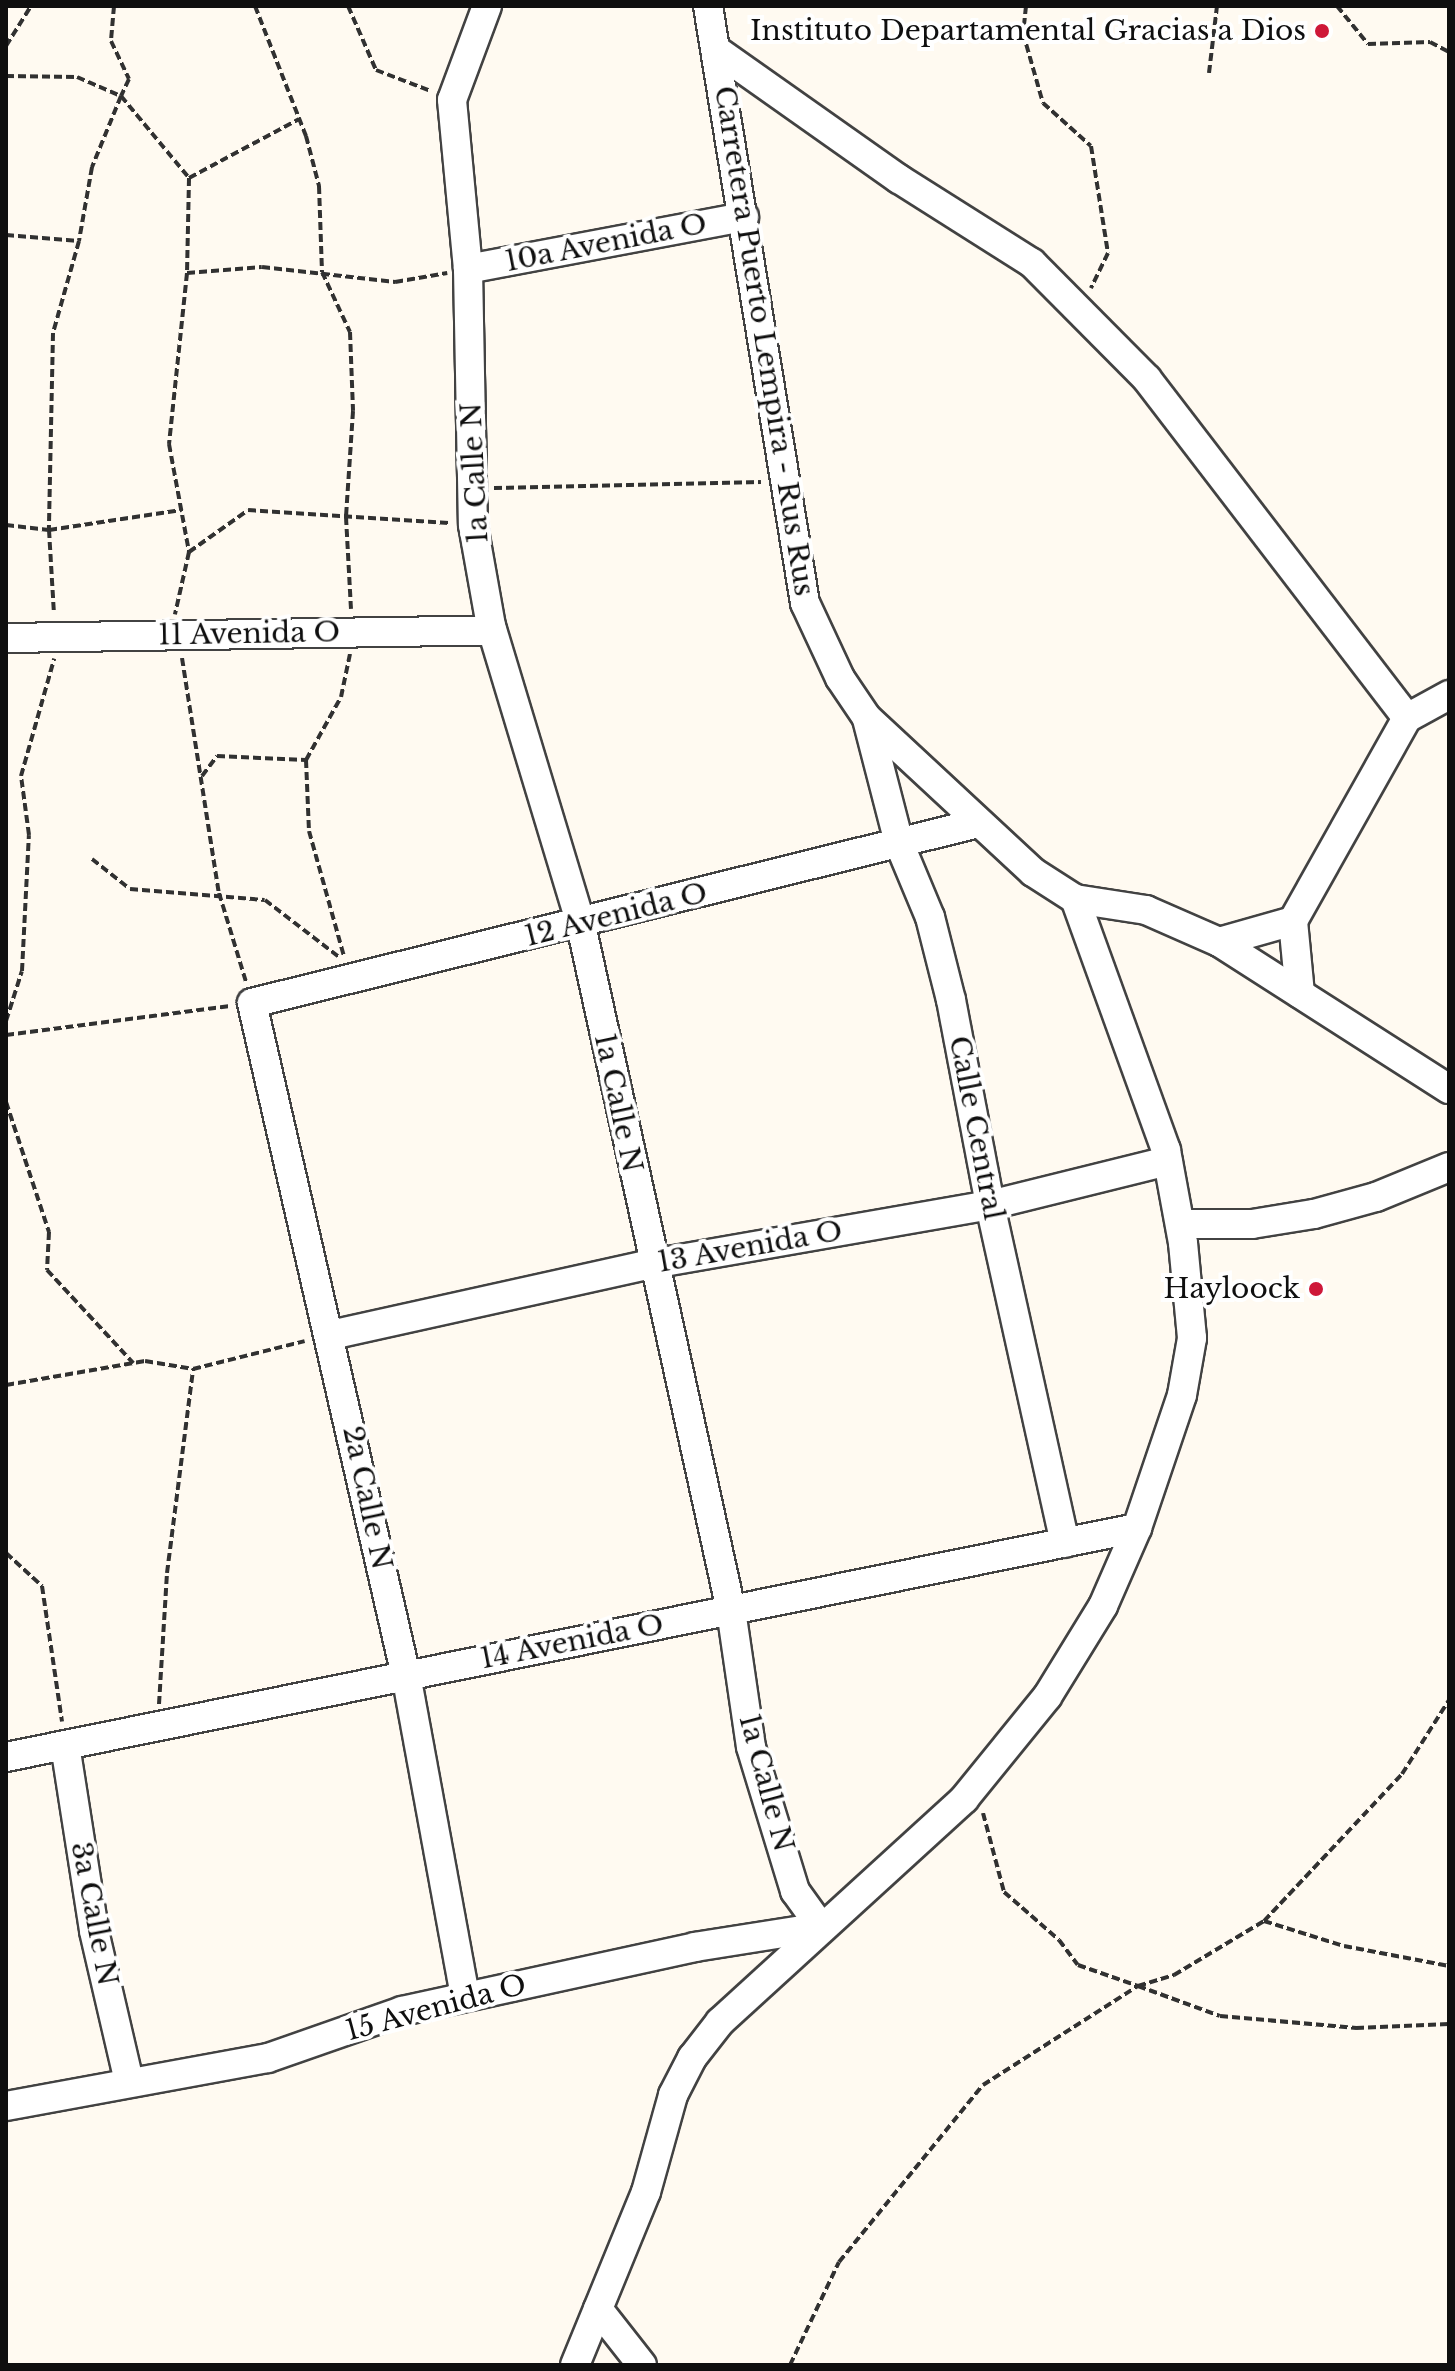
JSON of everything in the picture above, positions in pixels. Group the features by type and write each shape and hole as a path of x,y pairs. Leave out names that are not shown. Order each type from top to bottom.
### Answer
{"street":[{"path":"452,100 487,6"},
{"name":"Carretera Puerto Lempira - Rus Rus","path":"708,6 805,603 840,678 867,718 1033,872 1075,899"},
{"path":"716,50 899,179 1032,263 1073,302 1147,379 1225,475 1407,718"},
{"name":"1a Calle N","path":"452,100 468,269 473,525 492,630 581,925 652,1264 731,1610 751,1747 795,1891 821,1927"},
{"name":"10a Avenida O","path":"468,269 744,217"},
{"name":"11 Avenida O","path":"6,638 492,630"},
{"path":"1300,994 1293,921 1407,718 1445,692"},
{"name":"Calle Central","path":"867,718 899,843 930,917 951,1000 990,1205 1065,1543"},
{"name":"12 Avenida O","path":"252,1003 581,925 978,823"},
{"path":"575,2365 646,2192 673,2095 692,2058 720,2022 977,1783 1047,1697 1103,1606 1137,1528 1182,1395 1192,1338 1180,1224 1168,1161 1075,899 1146,910 1219,942 1449,1089"},
{"path":"1219,942 1293,921"},
{"name":"2a Calle N","path":"252,1003 331,1335 406,1676 465,1996"},
{"name":"13 Avenida O","path":"331,1335 652,1264 990,1205 1168,1161"},
{"path":"1180,1224 1252,1224 1314,1214 1376,1197 1449,1167"},
{"name":"14 Avenida O","path":"6,1757 1137,1528"},
{"name":"3a Calle N","path":"65,1745 94,1931 129,2082"},
{"name":"15 Avenida O","path":"6,2106 268,2058 402,2011 465,1996 695,1947 821,1927"},
{"path":"598,2309 642,2365"}],"path":[{"path":"6,46 31,6"},
{"path":"6,1021 22,971 29,835 21,776 56,653 49,530 53,333 79,241 92,167 129,79 111,41 114,6"},
{"path":"92,859 130,889 265,900 346,962 309,831 306,760 341,697 352,633 346,517 353,411 350,332 322,272 319,186 299,119 255,6"},
{"path":"348,6 376,70 452,100"},
{"path":"1026,6 1023,33 1043,103 1091,146 1104,222 1108,253 1097,282 1073,302"},
{"path":"1209,73 1217,6"},
{"path":"1337,6 1368,44 1430,42 1449,52"},
{"path":"6,76 77,77 121,96 189,178 187,273 262,267 395,282 468,269"},
{"path":"189,178 299,119"},
{"path":"6,235 79,241"},
{"path":"472,489 786,481"},
{"path":"6,525 49,530 181,510"},
{"path":"189,552 248,510 473,525"},
{"path":"201,777 217,756 306,760"},
{"path":"6,1035 252,1003"},
{"path":"6,1102 49,1232 47,1270 133,1363"},
{"path":"6,1385 133,1363 193,1369 331,1335"},
{"path":"158,1726 167,1573 193,1369"},
{"path":"6,1553 42,1586 65,1745"},
{"path":"790,2365 839,2262 983,2085 1138,1986 1174,1975 1264,1921 1402,1774 1449,1700"},
{"path":"977,1783 1004,1892 1059,1940 1078,1965 1220,2016 1356,2028 1449,2024"},
{"path":"1264,1921 1344,1946 1449,1966"}],"place":[{"name":"Instituto Departamental Gracias a Dios","path":"1322,31"},
{"name":"Hayloock","path":"1316,1289"}]}
